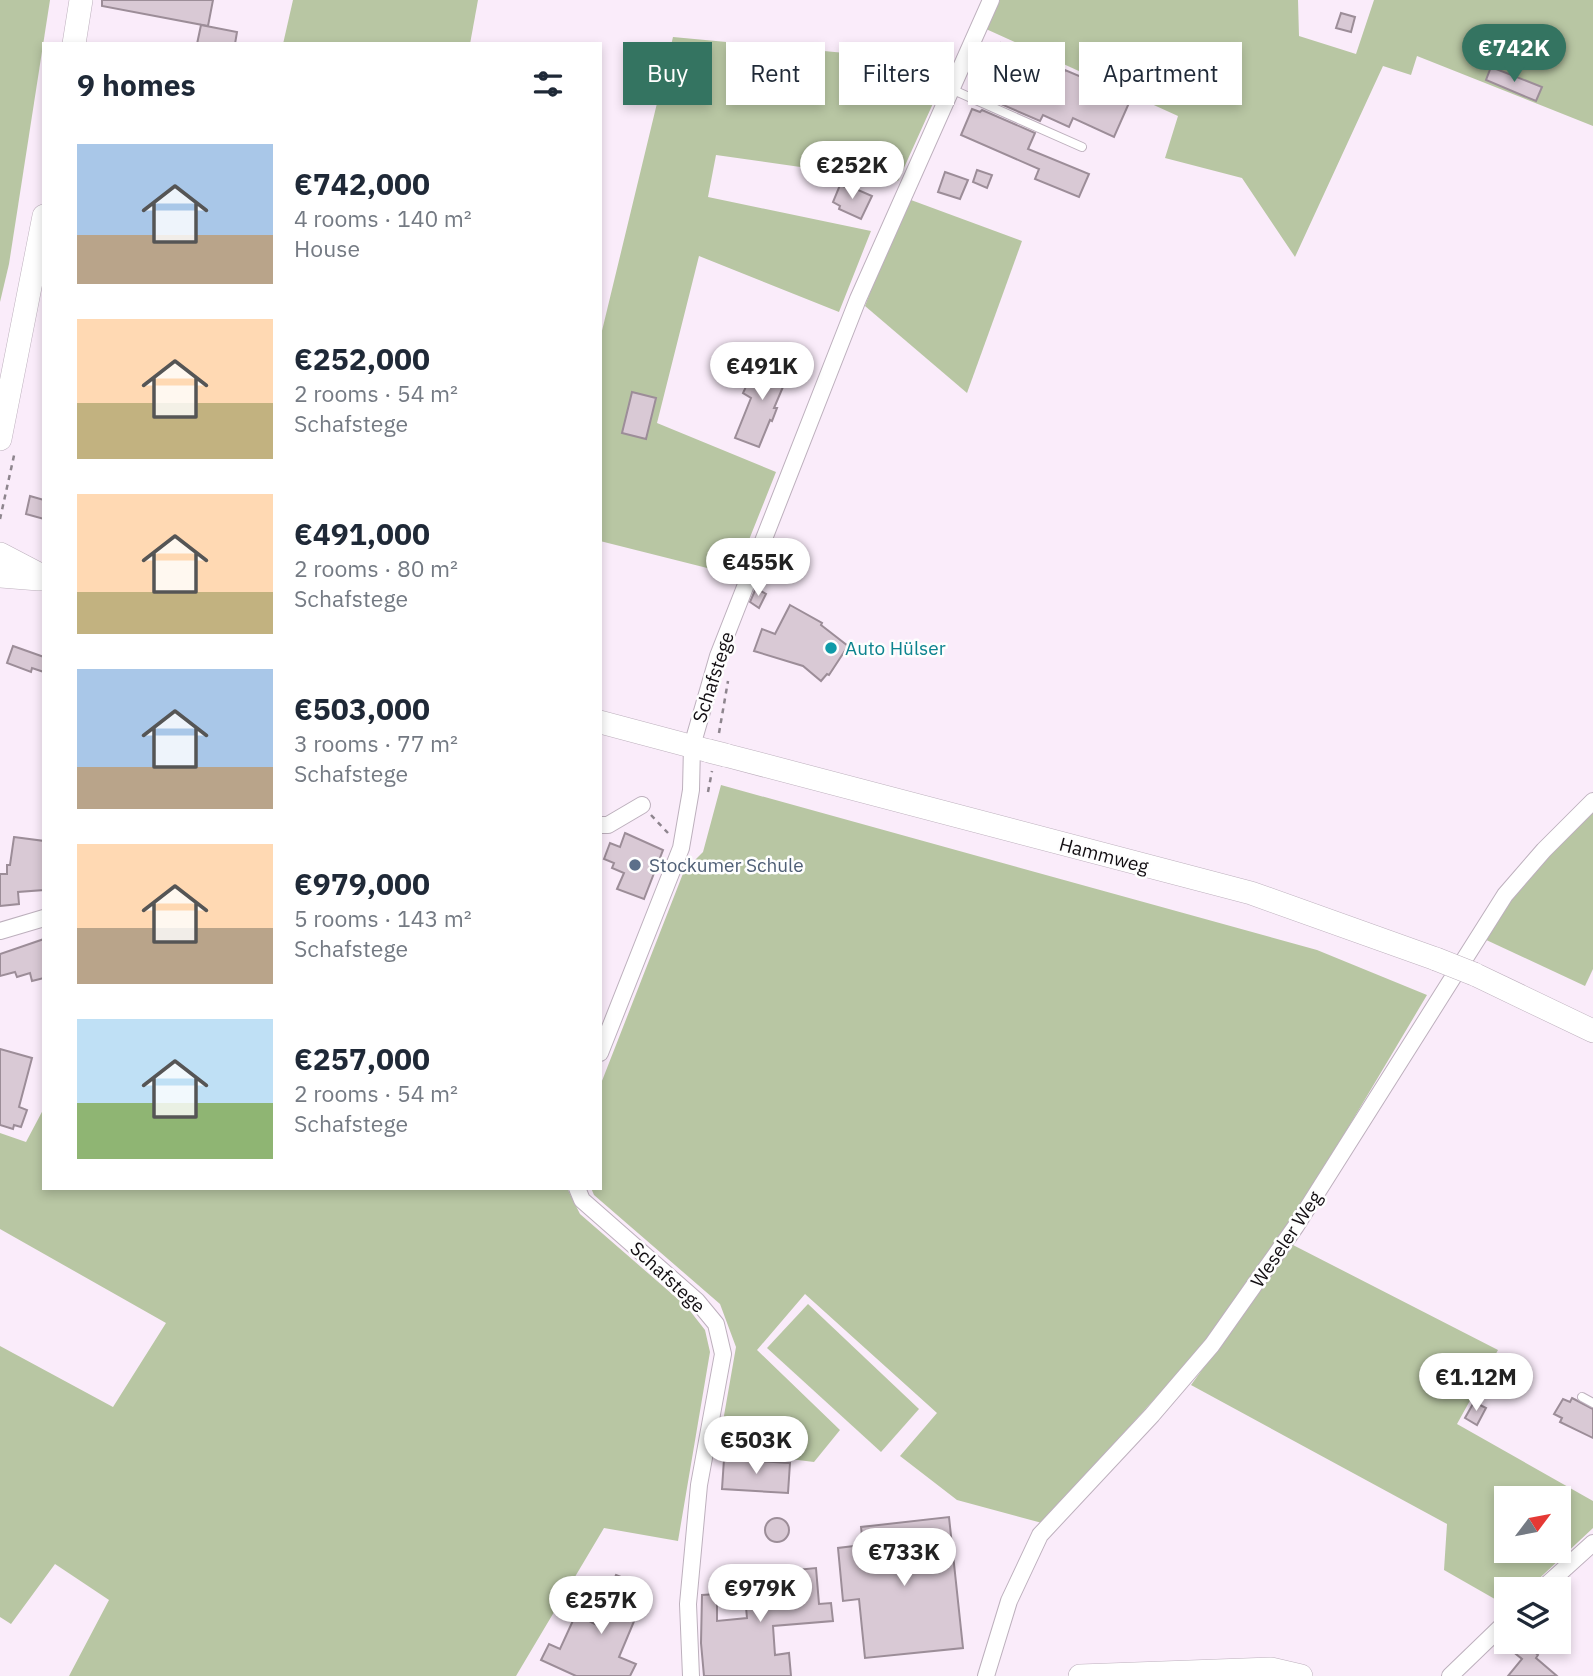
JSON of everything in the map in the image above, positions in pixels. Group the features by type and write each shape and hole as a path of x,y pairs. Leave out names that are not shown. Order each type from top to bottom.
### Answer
{"main road":[{"path":"74,42 81,0"},
{"path":"0,439 42,226"},
{"path":"0,554 42,577"},
{"path":"0,576 42,578"},
{"name":"Hammweg","path":"602,723 1251,893 1474,974 1593,1031"},
{"path":"1080,1676 1270,1669 1301,1676"}],"street":[{"name":"Schafstege","path":"954,82 991,0"},
{"name":"Schafstege","path":"602,1048 681,848 691,790 709,751 718,656 848,324 944,105"},
{"name":"Weseler Weg","path":"986,1676 1009,1601 1040,1535 1152,1415 1212,1345 1296,1226 1505,895 1544,850 1593,801"},
{"path":"602,825 608,825 642,805"},
{"path":"0,931 42,919"},
{"name":"Schafstege","path":"578,1190 582,1200 697,1301 716,1324 723,1354 699,1485 688,1604 691,1676"},
{"path":"1556,1577 1593,1544"},
{"path":"1450,1676 1494,1634"}],"lane":[{"path":"954,90 1082,147"},
{"path":"1582,1397 1593,1403"}],"path":[{"path":"642,805 681,848"}],"green space":[{"path":"0,0 50,0 9,264 0,302"},
{"path":"293,0 478,0 470,42 283,42"},
{"path":"1000,0 1298,0 1299,36 1356,54 1374,0 1593,0 1593,126 1417,56 1411,75 1383,66 1295,257 1242,178 1165,158 1178,116 1154,105 1242,105 1242,42 1079,42 1079,71 1065,65 1065,42 1015,42 986,29"},
{"path":"673,37 727,42 726,105 825,105 825,51 839,52 839,105 932,105 898,181 716,155 708,197 871,231 839,312 699,256 657,423 776,472 735,575 602,542 602,331 657,105 712,105 712,42 672,42"},
{"path":"911,200 1022,241 967,393 865,306 892,235"},
{"path":"721,785 1317,950 1427,995 1295,1217 1208,1340 1042,1523 957,1500 900,1456 937,1413 805,1294 757,1350 840,1430 814,1462 718,1450 736,1347 720,1304 594,1195 592,1190 602,1190 602,1081 684,871 703,852"},
{"path":"1593,807 1593,969 1585,986 1482,938 1508,899"},
{"path":"42,1112 42,1190 568,1190 580,1214 687,1307 705,1330 710,1352 678,1541 604,1528 516,1676 69,1676 109,1600 55,1564 11,1624 0,1617 0,1346 113,1407 166,1323 0,1229 0,1133 26,1142"},
{"path":"1293,1245 1498,1350 1457,1424 1567,1486 1494,1486 1494,1563 1556,1563 1541,1577 1494,1577 1494,1599 1444,1570 1447,1524 1191,1385"},
{"path":"808,1304 919,1409 881,1452 767,1348"},
{"path":"1572,1489 1593,1501 1593,1528 1572,1548"}],"building":[{"path":"102,0 213,0 208,26 102,6"},
{"path":"1341,13 1355,17 1351,32 1336,28"},
{"path":"201,25 237,32 235,42 197,42"},
{"path":"1491,67 1542,87 1536,101 1486,80"},
{"path":"1065,70 1079,76 1079,105 1128,105 1114,137 1073,118 1069,127 1043,115 1040,121 1003,105 1065,105"},
{"path":"972,109 980,112 982,110 1035,133 1028,149 1089,174 1079,197 1035,179 1039,169 961,135"},
{"path":"977,170 992,175 987,188 973,182"},
{"path":"945,172 968,180 960,199 938,192"},
{"path":"840,185 872,196 861,219 839,209 840,206 833,202"},
{"path":"772,361 791,368 774,408 777,408 772,421 770,420 759,447 735,438 751,398 743,393 756,365 768,371"},
{"path":"632,392 656,398 646,439 622,433"},
{"path":"30,496 42,499 42,518 26,514"},
{"path":"756,588 766,594 759,608 750,602"},
{"path":"790,605 822,623 821,625 848,646 829,675 821,681 803,666 754,651 762,629 775,634"},
{"path":"13,646 42,656 42,671 32,668 31,672 7,663"},
{"name":"Stockumer Schule","path":"625,833 663,850 644,899 617,889 624,873 612,868 614,863 604,859 610,843 620,847"},
{"path":"14,837 42,841 42,890 18,892 19,904 0,906 0,874 7,874 7,865 10,865"},
{"path":"42,940 42,978 32,981 30,973 17,977 15,972 0,976 0,954"},
{"path":"0,1049 32,1058 19,1107 27,1110 21,1127 14,1125 13,1129 0,1125"},
{"path":"1572,1398 1593,1409 1593,1438 1560,1422 1562,1418 1554,1414 1563,1399 1570,1402"},
{"path":"1474,1402 1486,1408 1477,1425 1465,1418"},
{"path":"724,1459 790,1463 788,1493 722,1489"},
{"path":"949,1517 963,1648 865,1658 859,1599 843,1601 838,1548 863,1545 861,1527"},
{"path":"777,1518 785,1522 789,1530 785,1538 777,1542 769,1538 765,1530 769,1522"},
{"path":"816,1568 819,1604 831,1603 833,1621 773,1626 775,1655 789,1653 791,1676 704,1676 701,1643 702,1595 717,1594 717,1621 747,1618 743,1575"},
{"path":"616,1575 648,1588 619,1657 636,1664 630,1676 576,1676 541,1660 549,1644 560,1649 576,1614 595,1624"},
{"path":"1516,1654 1537,1654 1536,1658 1557,1676 1508,1676 1522,1659"}],"place":[{"name":"Auto Hülser","path":"831,648"},
{"name":"Stockumer Schule","path":"635,865"}]}
